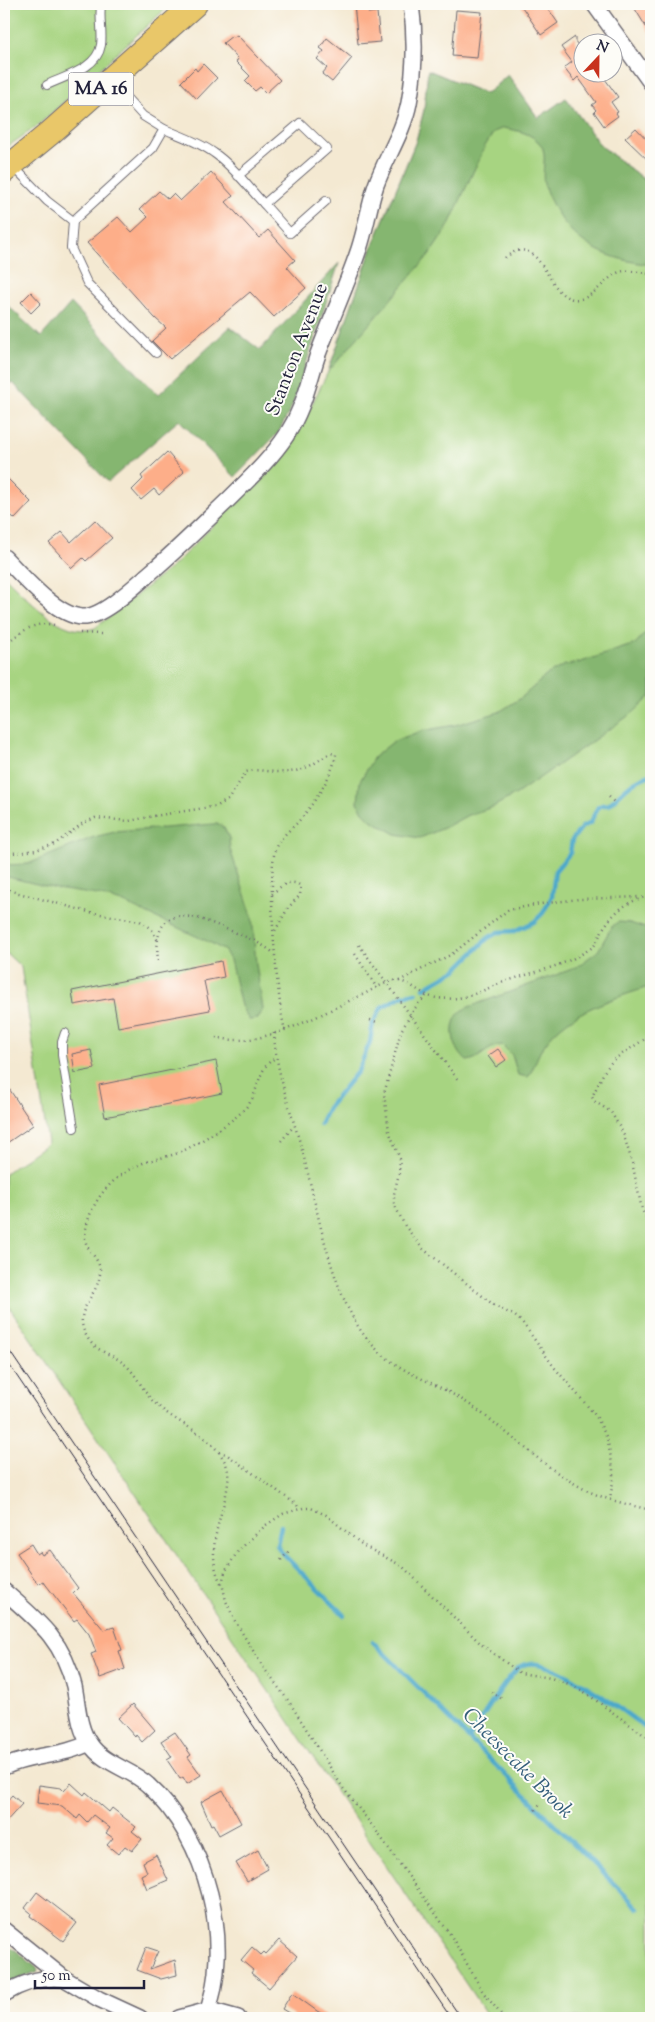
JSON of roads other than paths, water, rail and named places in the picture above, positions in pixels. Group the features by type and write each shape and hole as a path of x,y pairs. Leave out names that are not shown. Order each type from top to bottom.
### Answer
{"main road":[{"name":"MA 16","path":"8,168 196,4"}],"street":[{"name":"Stanton Avenue","path":"4,557 60,609 74,616 92,615 121,596 174,553 249,479 281,443 306,397 327,330 358,250 376,185 405,119 415,58 415,34 411,4"},
{"path":"594,4 651,83"},
{"path":"4,1592 34,1616 58,1644 70,1670 82,1727 89,1743 102,1756 154,1790 174,1816 194,1849 208,1886 216,1916 215,1976 207,2014"},
{"path":"4,1767 22,1759 76,1749 89,1743"},
{"path":"4,1930 65,1979 139,2018"},
{"path":"4,1994 19,1986 38,1980 65,1979"},
{"path":"179,2018 207,2014 238,2018"}],"lane":[{"path":"46,85 84,68 97,57 101,44 99,19 103,4"},
{"path":"110,80 143,116 164,129 213,152 238,176 290,233 326,201"},
{"path":"238,176 300,123 327,149 264,204"},
{"path":"156,352 87,283 71,248 73,221 153,148 164,129"},
{"path":"8,168 73,221"},
{"path":"65,1033 62,1042 62,1055 74,1128"}],"waterway":[{"name":"Cheesecake Brook","path":"424,988 456,970 488,938 499,932 515,931 534,922 543,913 552,896 555,871 570,853 572,840 582,827 590,823 598,807 608,805 627,787 651,775"},
{"name":"Cheesecake Brook","path":"320,1124 328,1108 358,1071 370,1042 373,1023 382,1007 402,996 416,993"},
{"name":"Cheesecake Brook","path":"281,1526 277,1545 282,1553 344,1615"},
{"name":"Cheesecake Brook","path":"373,1642 638,1908"},
{"path":"469,1738 501,1688 515,1671 521,1666 533,1664 549,1667 588,1687 651,1732"}],"tram line":[{"path":"4,1343 461,2018"},
{"path":"4,1357 451,2018"}]}
